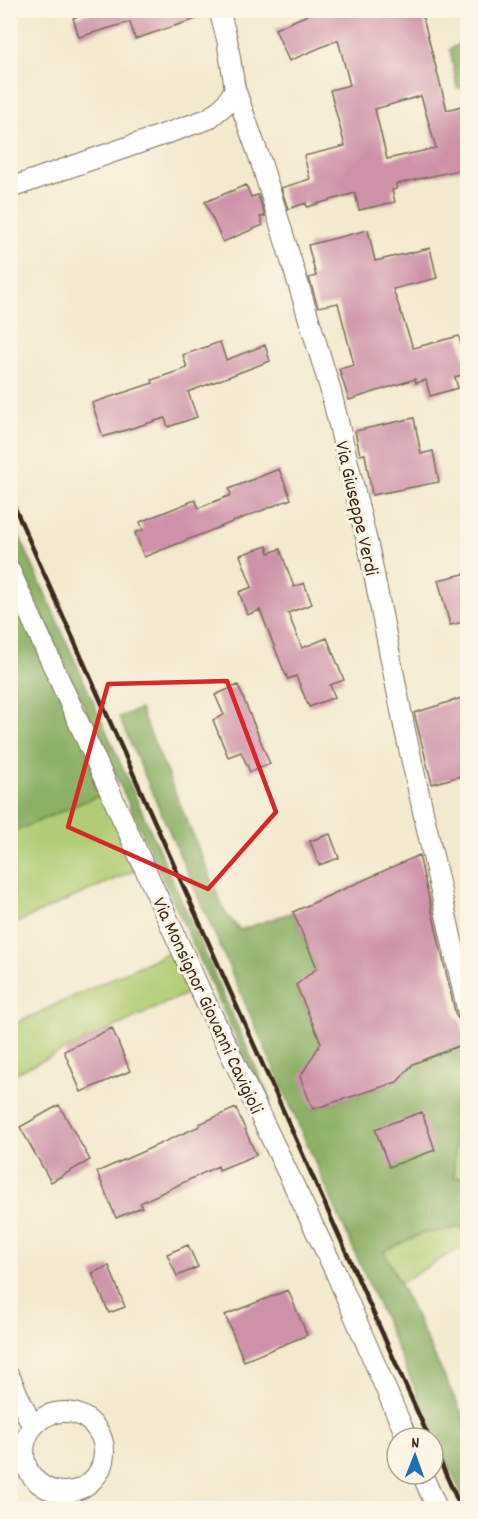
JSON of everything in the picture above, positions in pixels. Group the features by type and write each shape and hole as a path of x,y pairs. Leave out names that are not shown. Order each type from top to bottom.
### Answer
{"street":[{"name":"Via Giuseppe Verdi","path":"219,10 227,39 235,89 261,162 330,388 370,554 404,726 468,1013"},
{"path":"10,188 208,119 225,105 235,89"},
{"name":"Via Monsignor Giovanni Cavigioli","path":"10,571 199,988 336,1271 402,1426"},
{"path":"10,1377 32,1426"},
{"path":"59,1412 75,1413 88,1420 99,1431 104,1446 103,1461 97,1475 74,1500 40,1485 29,1473 24,1457 25,1441 32,1426 44,1417 59,1412"},
{"path":"427,1486 437,1509"}],"highlighted area":[{"path":"227,681 276,812 208,889 68,827 108,684"}],"green space":[{"path":"467,40 467,88 457,88 450,49"},
{"path":"11,517 271,1102 265,1101 11,547"},
{"path":"10,572 111,790 11,833 10,833"},
{"path":"140,709 226,914 240,930 293,912 317,968 296,986 321,1043 313,1109 397,1082 413,1064 466,1043 467,1127 455,1132 454,1177 467,1178 467,1226 421,1234 384,1251 467,1424 467,1507 445,1457 445,1426 431,1426 119,717"},
{"path":"111,790 144,866 11,925 10,833"},
{"path":"180,947 199,988 11,1075 10,1026"},
{"path":"467,1127 467,1178 454,1177 455,1132"},
{"path":"467,1226 467,1246 400,1283 384,1251 421,1234"}],"building":[{"path":"99,10 207,10 208,15 135,39 130,22 79,37 73,18"},
{"path":"319,10 421,10 447,110 468,104 468,168 396,184 397,189 392,190 395,202 359,210 355,193 307,207 306,203 288,209 281,188 310,179 304,156 345,146 330,90 350,85 338,40 289,61 275,29","holes":["421,96 436,148 387,159 375,109"]},
{"path":"246,185 251,197 258,195 265,216 260,217 263,225 223,242 205,202"},
{"path":"368,230 375,261 430,248 437,278 393,289 413,348 459,336 468,373 455,377 458,388 430,396 426,380 416,383 415,379 349,400 339,369 354,365 338,303 318,307 309,278 316,276 308,245"},
{"path":"220,342 226,360 265,345 270,361 188,392 197,417 168,427 165,418 103,437 92,403 153,383 152,380 187,368 183,355"},
{"path":"414,418 421,454 433,451 439,482 372,495 365,454 360,455 355,431"},
{"path":"279,469 291,499 144,557 135,533 143,530 140,522 195,500 199,508 231,495 229,489"},
{"path":"267,546 269,553 280,549 294,587 304,583 312,604 288,613 302,648 327,638 344,680 330,685 335,697 309,707 296,676 288,679 260,610 247,615 239,592 252,587 240,555"},
{"path":"468,573 468,621 450,625 438,580"},
{"path":"238,685 270,764 250,772 241,752 228,757 213,720 224,715 215,695"},
{"path":"468,696 468,774 432,784 414,713"},
{"path":"330,834 339,858 319,865 310,841"},
{"path":"419,855 456,1016 461,1022 466,1043 413,1064 397,1082 313,1109 300,1077 321,1043 296,985 317,968 293,912"},
{"path":"112,1028 130,1071 81,1092 64,1051"},
{"path":"59,1105 90,1160 51,1182 20,1127"},
{"path":"236,1108 256,1155 219,1170 218,1166 140,1203 142,1207 116,1218 97,1172"},
{"path":"422,1112 435,1150 389,1167 375,1129"},
{"path":"188,1245 198,1267 177,1276 167,1254"},
{"path":"109,1266 125,1307 109,1313 92,1273"},
{"path":"288,1290 307,1335 244,1361 225,1315"}],"railway":[{"path":"10,497 424,1426"},
{"path":"445,1473 461,1508"}]}
